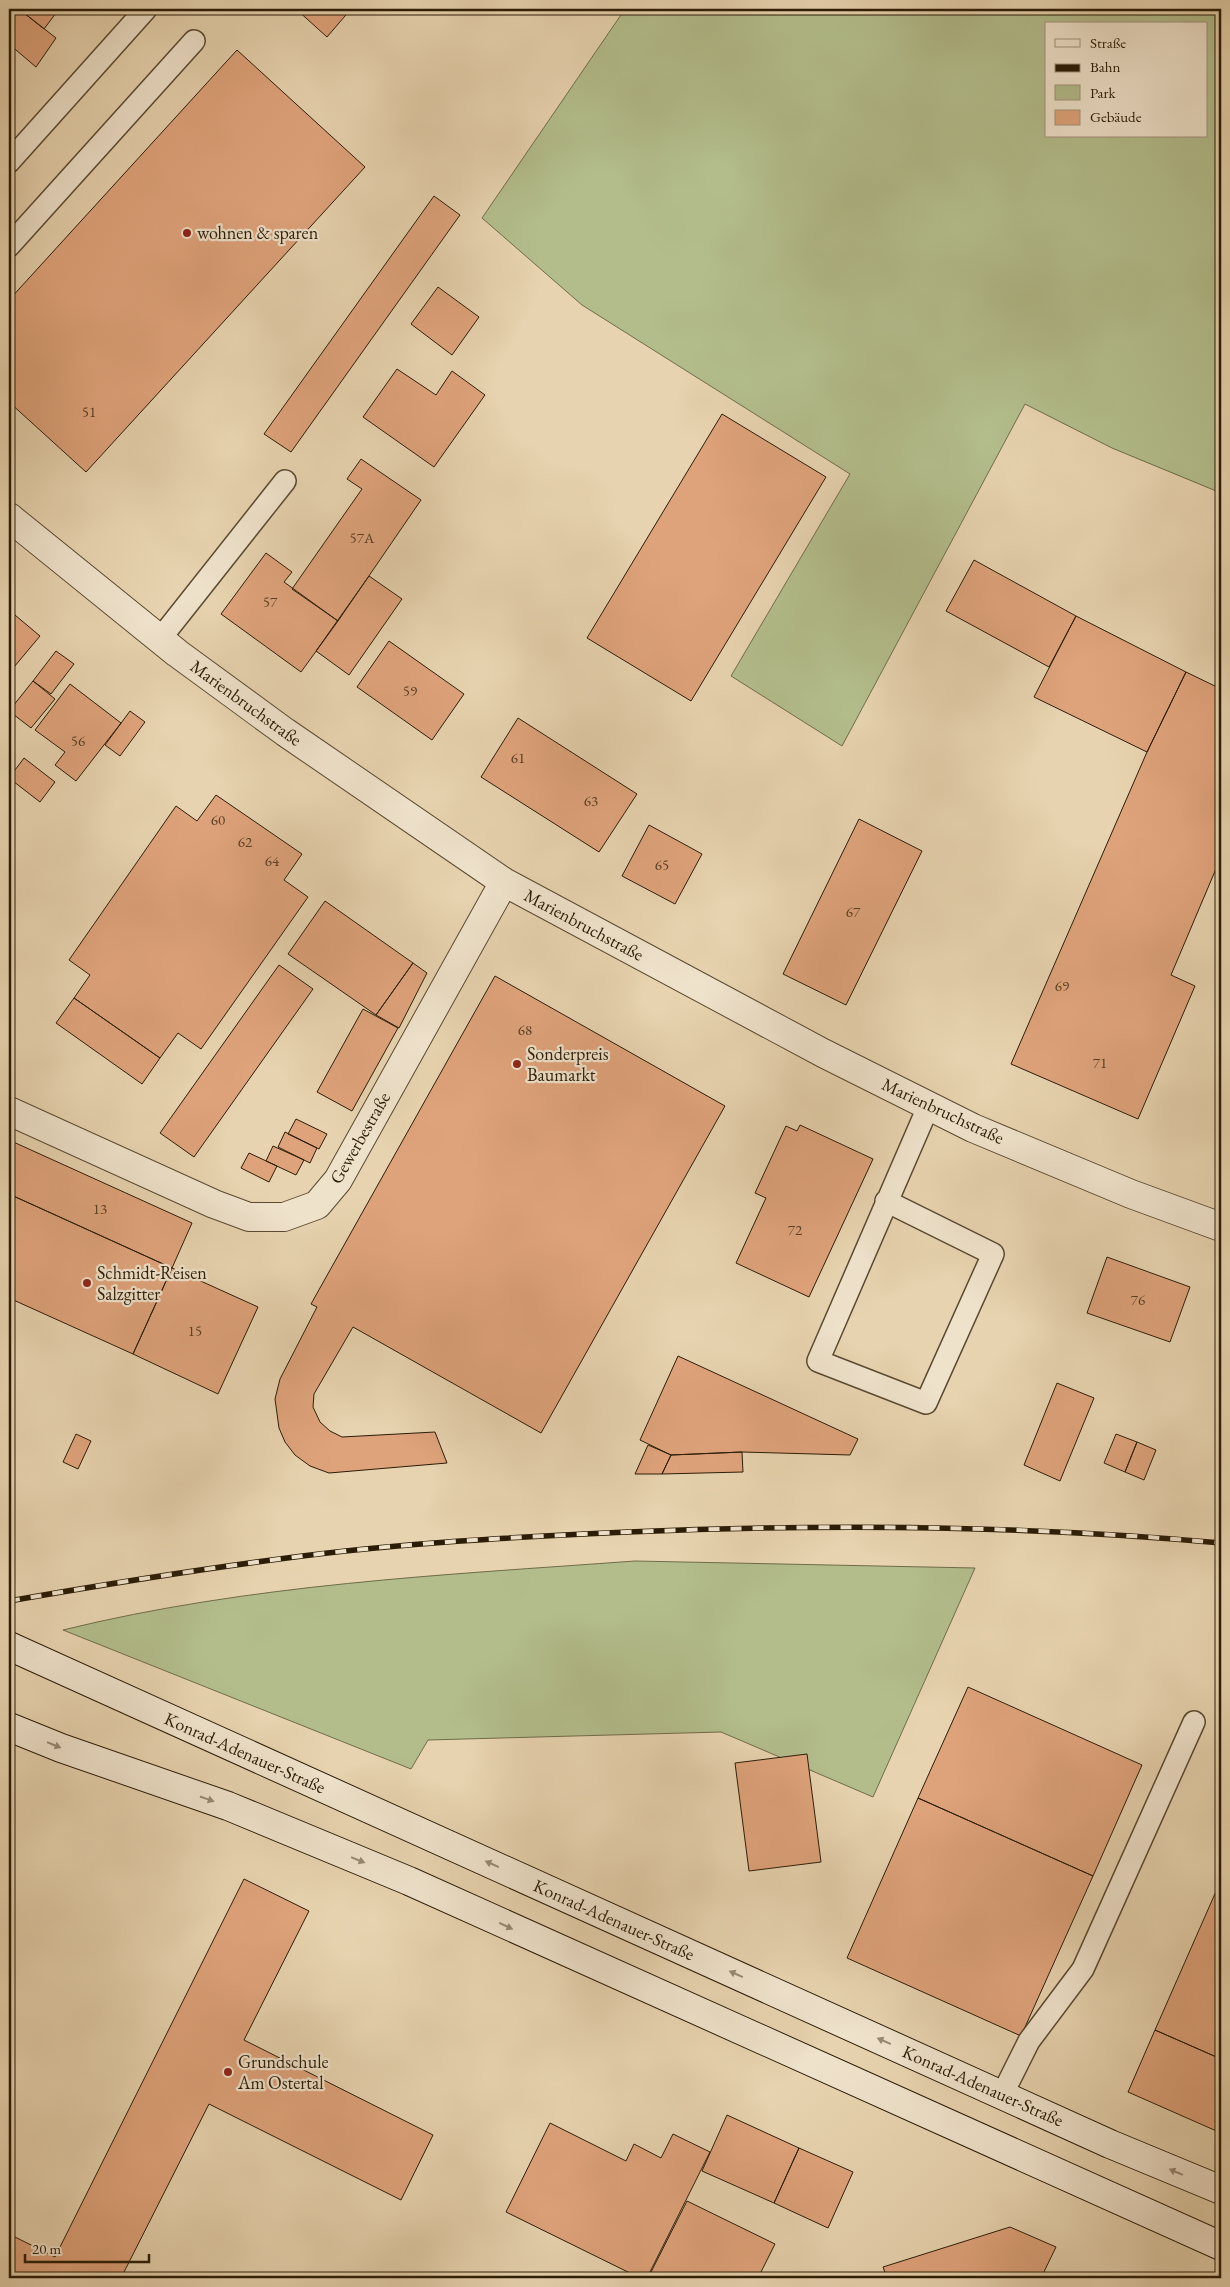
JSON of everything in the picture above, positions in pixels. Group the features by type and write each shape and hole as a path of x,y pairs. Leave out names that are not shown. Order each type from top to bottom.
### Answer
{"street":[{"name":"Marienbruchstraße","path":"9,517 160,639 285,732 504,882 823,1053 973,1128 1122,1190 1221,1227"},
{"name":"Gewerbestraße","path":"9,1111 214,1204 250,1217 284,1216 317,1205 338,1180 504,882"},
{"name":"Konrad-Adenauer-Straße","path":"17,1649 1110,2144 1221,2190"},
{"path":"9,1726 61,1748 228,1806 409,1881 1221,2246"}],"lane":[{"path":"9,162 146,9"},
{"path":"9,246 194,41"},
{"path":"160,639 285,481"},
{"path":"886,1201 993,1254 926,1402 818,1361 886,1201 929,1105"},
{"path":"1002,2095 1029,2041 1083,1969 1194,1722"}],"green space":[{"path":"625,9 1221,9 1221,493 1112,448 1025,404 842,746 731,676 850,474 582,305 482,218"},
{"path":"635,1561 975,1568 873,1797 721,1732 428,1740 411,1769 63,1630 133,1614 276,1592 419,1577"}],"building":[{"path":"9,9 19,9 56,38 36,67 9,44"},
{"path":"19,9 59,9 44,29"},
{"path":"296,9 351,9 327,37"},
{"name":"wohnen & sparen","path":"237,50 365,167 86,472 9,402 9,300"},
{"path":"434,196 460,215 291,452 264,434"},
{"path":"438,287 479,317 452,355 411,324"},
{"path":"397,369 436,395 452,371 485,395 434,467 363,417"},
{"path":"722,414 826,477 691,701 587,638"},
{"path":"361,459 421,500 338,621 292,589 362,489 347,479"},
{"path":"266,553 292,572 284,582 338,621 301,672 221,614"},
{"path":"974,560 1076,616 1049,667 946,611"},
{"path":"369,576 402,599 349,675 316,651"},
{"path":"9,610 40,636 9,673"},
{"path":"1076,616 1186,672 1147,752 1034,697"},
{"path":"389,641 464,694 432,740 357,687"},
{"path":"56,651 74,664 51,694 33,681"},
{"path":"1186,672 1221,689 1221,857 1171,975 1195,986 1138,1119 1011,1064 1147,752"},
{"path":"33,681 55,699 31,728 9,711"},
{"path":"70,684 121,723 76,781 55,765 65,752 35,730"},
{"path":"130,711 145,722 120,756 105,745"},
{"path":"518,718 637,794 599,852 481,777"},
{"path":"24,758 55,782 40,802 9,778"},
{"path":"216,795 302,854 284,880 308,897 201,1049 178,1033 160,1058 74,998 90,975 69,960 176,806 197,821"},
{"path":"859,819 922,851 846,1005 783,974"},
{"path":"649,825 702,854 675,904 622,876"},
{"path":"325,901 413,963 376,1015 288,954"},
{"path":"413,963 427,973 399,1028 376,1015"},
{"path":"279,965 313,989 194,1157 160,1133"},
{"path":"495,976 725,1106 541,1433 353,1327 314,1394 313,1407 320,1422 330,1431 342,1437 435,1432 447,1463 329,1473 310,1466 295,1455 285,1442 279,1428 275,1399 280,1379 317,1307 311,1304"},
{"path":"74,998 160,1058 142,1084 56,1023"},
{"path":"363,1009 398,1028 352,1111 317,1092"},
{"path":"296,1119 327,1134 319,1149 288,1134"},
{"path":"800,1125 873,1159 809,1297 736,1263 766,1198 755,1193 786,1126 797,1131"},
{"path":"285,1132 317,1148 310,1163 278,1147"},
{"path":"9,1140 192,1223 172,1268 9,1194"},
{"path":"273,1146 304,1160 296,1175 266,1161"},
{"path":"249,1153 277,1166 269,1182 241,1168"},
{"name":"Schmidt-Reisen Salzgitter","path":"9,1194 172,1268 133,1354 9,1298"},
{"path":"1107,1257 1190,1287 1170,1342 1087,1313"},
{"path":"172,1268 258,1307 218,1394 133,1354"},
{"path":"678,1356 858,1439 850,1455 742,1452 671,1455 640,1440"},
{"path":"1057,1383 1094,1398 1060,1481 1024,1465"},
{"path":"76,1434 91,1441 78,1469 63,1462"},
{"path":"1116,1434 1137,1442 1125,1472 1104,1463"},
{"path":"1137,1442 1156,1450 1144,1480 1125,1472"},
{"path":"648,1445 671,1455 662,1474 635,1474"},
{"path":"742,1452 743,1472 662,1474 671,1455"},
{"path":"968,1687 1142,1765 1093,1876 918,1798"},
{"path":"807,1754 821,1862 749,1871 735,1763"},
{"path":"918,1798 1093,1876 1021,2036 847,1958"},
{"name":"Grundschule Am Ostertal","path":"244,1879 309,1911 244,2040 433,2135 401,2200 209,2104 121,2278 9,2278 9,2234 55,2257"},
{"path":"1221,1880 1221,2059 1155,2030"},
{"path":"1155,2030 1221,2059 1221,2133 1128,2092"},
{"path":"727,2115 799,2148 774,2203 702,2171"},
{"path":"550,2123 626,2161 634,2144 661,2158 673,2134 710,2152 647,2278 640,2278 506,2212"},
{"path":"799,2148 853,2172 828,2228 774,2203"},
{"path":"687,2201 775,2244 758,2278 648,2278"},
{"path":"1010,2227 1056,2247 1041,2278 887,2278 883,2267"}],"railway":[{"path":"9,1601 182,1573 329,1553 457,1541 585,1534 702,1529 925,1528 1073,1533 1221,1543"}],"place":[{"name":"wohnen & sparen","path":"187,233"},
{"name":"Sonderpreis Baumarkt","path":"517,1064"},
{"name":"Schmidt-Reisen Salzgitter","path":"87,1283"},
{"name":"Grundschule Am Ostertal","path":"228,2072"}]}
